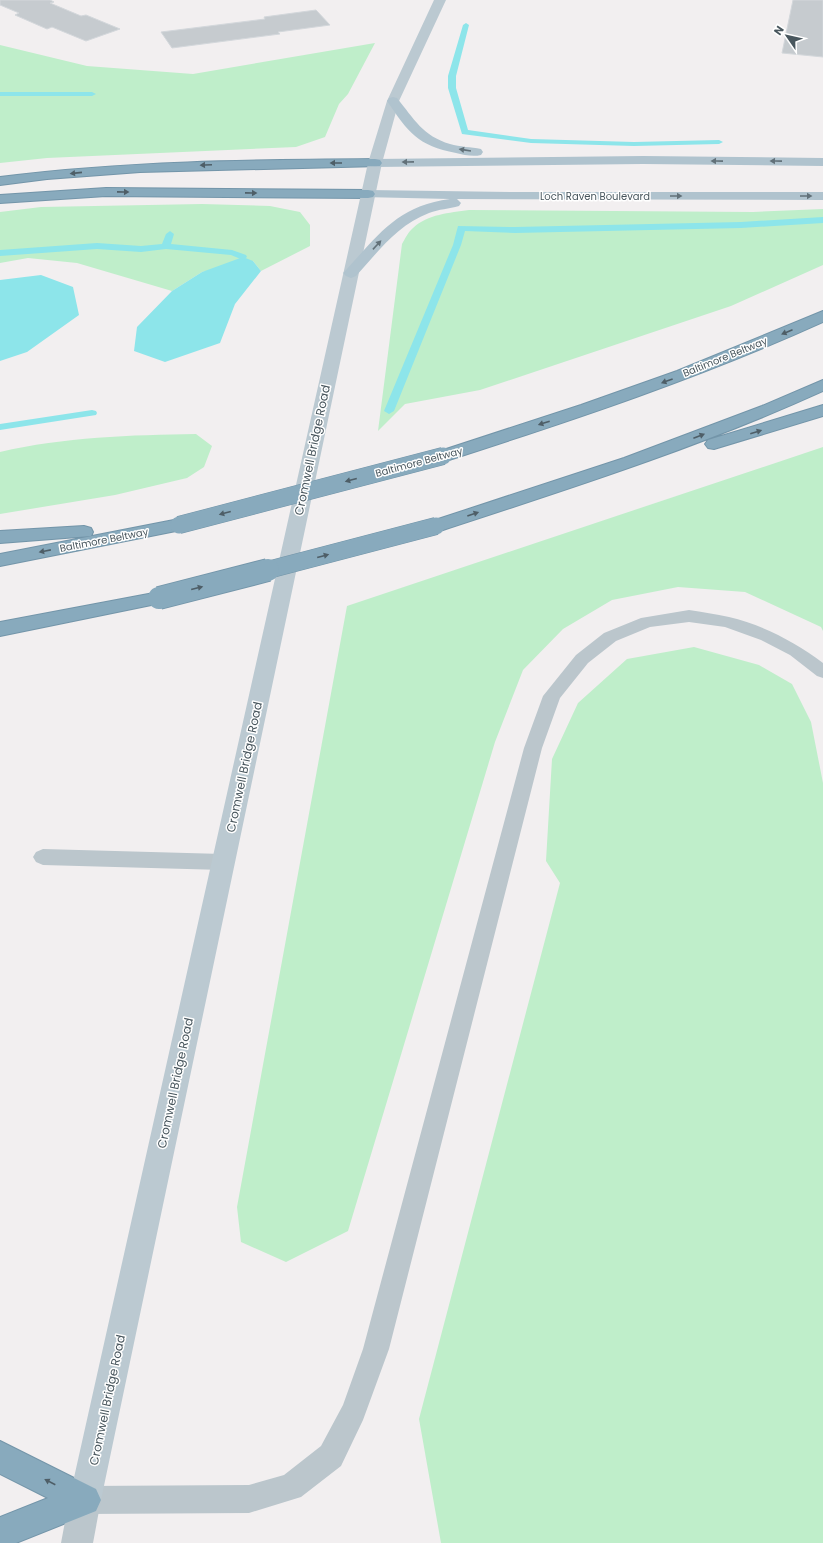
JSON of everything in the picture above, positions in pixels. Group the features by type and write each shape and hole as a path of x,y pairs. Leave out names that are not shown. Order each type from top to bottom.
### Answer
{"highway":[{"path":"0,181 90,171 157,167 232,164 375,163"},
{"path":"0,199 106,192 368,194"},
{"name":"Baltimore Beltway","path":"0,560 179,525 443,456 592,408 691,372 823,316"},
{"path":"0,629 159,598 436,526 630,462 768,410 823,384"},
{"path":"530,494 635,468 823,410"},
{"path":"0,537 179,525"},
{"path":"0,636 116,606"},
{"path":"0,1457 85,1500"},
{"path":"0,1533 85,1500"}],"main road":[{"name":"Cromwell Bridge Road","path":"85,1500 375,163 393,101 440,0"},
{"path":"393,101 418,133 433,142 454,148 475,152 644,160"},
{"path":"375,163 644,160 823,162"},
{"name":"Loch Raven Boulevard","path":"368,194 511,196 823,196"},
{"path":"351,273 394,227 408,217 447,204 511,196"}],"street":[{"name":"Cromwell Bridge Road","path":"77,1543 85,1500"}],"lane":[{"path":"85,1500 249,1499 291,1487 331,1456 354,1411 376,1349 533,748 552,696 582,659 610,637 647,622 689,616 728,622 767,636 796,652 823,672"},
{"path":"43,857 223,862"}],"green space":[{"path":"375,43 348,94 339,104 325,137 296,147 47,158 0,163 0,45 87,66 193,74"},
{"path":"202,204 270,206 300,212 310,225 310,246 261,271 253,261 202,272 172,291 77,263 28,258 0,263 0,212 41,207"},
{"path":"823,209 823,265 731,306 480,390 405,404 378,431 402,244 411,230 425,220 446,213 469,210 753,212"},
{"path":"196,434 212,446 204,467 187,478 115,495 0,514 0,452 73,440 122,436"},
{"path":"823,447 823,631 821,627 745,592 678,587 612,600 563,629 523,670 495,742 348,1231 286,1262 241,1242 237,1207 347,606"},
{"path":"694,647 759,665 792,684 811,722 823,783 823,1543 441,1543 419,1419 560,883 546,861 552,759 578,703 627,659"}],"water":[{"path":"243,257 253,261 261,271 235,304 220,343 165,362 134,351 137,327 172,291 202,272"},
{"path":"41,275 73,287 79,315 27,352 0,361 0,280"}],"building":[{"path":"0,0 50,0 54,2 50,3 81,16 86,15 120,29 86,41 52,27 47,29 15,15 19,13 0,5"},
{"path":"793,0 823,0 823,57 782,53"},
{"path":"316,10 330,25 278,32 280,34 172,48 161,32 265,19 264,17"}],"waterway":[{"path":"466,25 452,76 452,88 465,132 531,141 634,144 719,142"},
{"path":"0,94 92,94"},
{"path":"389,411 457,245 461,228 515,230 741,225 823,220"},
{"path":"166,246 170,234"},
{"path":"0,253 97,246 141,249 166,246"},
{"path":"166,246 232,253 243,257"},
{"path":"0,427 92,413"}]}
